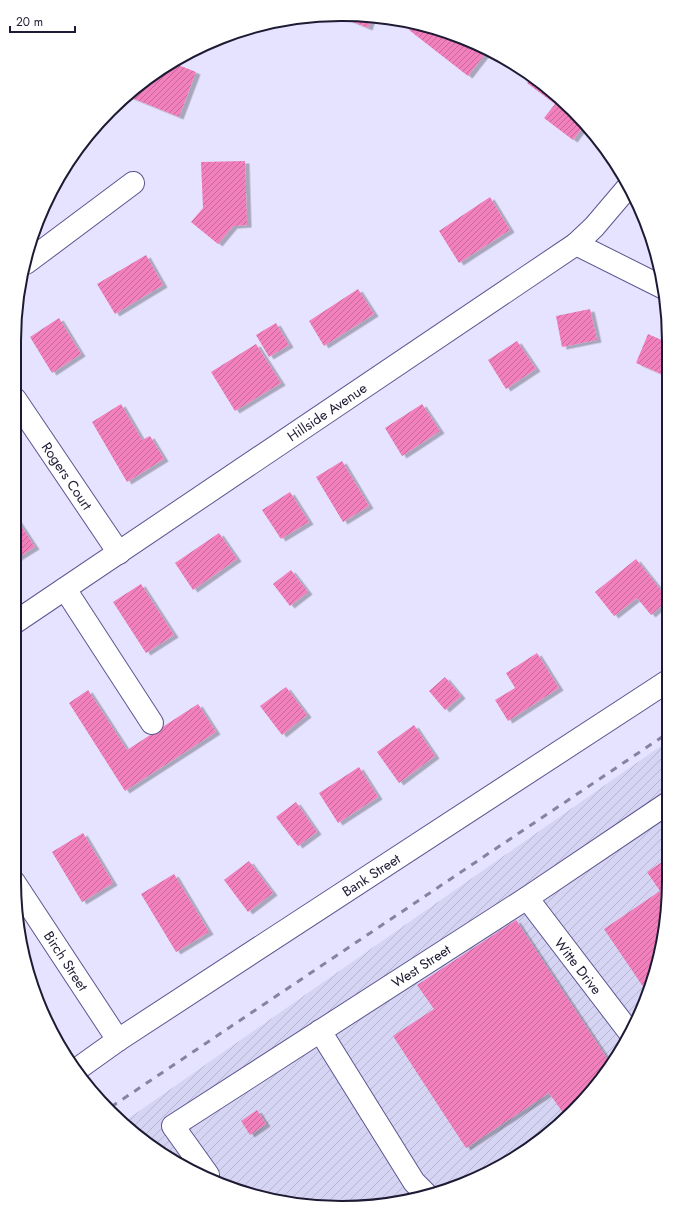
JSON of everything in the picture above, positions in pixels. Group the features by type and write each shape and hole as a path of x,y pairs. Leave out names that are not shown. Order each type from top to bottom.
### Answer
{"street":[{"path":"32,258 133,183"},
{"name":"Hillside Avenue","path":"21,618 576,244 594,227 624,191"},
{"path":"576,244 657,284"},
{"name":"Rogers Court","path":"21,408 119,553"},
{"path":"66,589 152,723"},
{"name":"Bank Street","path":"80,1067 118,1040 662,685"},
{"name":"West Street","path":"204,1170 173,1126 526,898 662,807"},
{"name":"Birch Street","path":"22,894 118,1040"},
{"name":"Witte Drive","path":"526,898 626,1028"},
{"path":"320,1031 414,1182 422,1190"}],"shaded area":[{"path":"662,745 661,901 656,943 645,984 638,1003 619,1041 596,1076 568,1107 537,1135 520,1147 464,1177 424,1190 383,1198 342,1201 321,1200 279,1195 238,1184 219,1177 163,1147 146,1135 128,1119"}],"building":[{"path":"352,22 370,23 368,28"},
{"path":"410,29 445,38 484,55 468,76 409,30"},
{"path":"179,65 196,72 179,117 133,98 146,87"},
{"path":"529,81 537,87 568,115 581,129 573,140 544,118 555,104 527,83"},
{"path":"245,161 247,225 233,226 218,244 191,222 203,208 201,162"},
{"path":"490,197 510,230 459,263 439,231"},
{"path":"146,255 163,285 115,314 97,284"},
{"path":"358,289 374,314 324,346 309,321"},
{"path":"590,309 597,340 562,347 556,316"},
{"path":"59,318 81,354 52,373 30,337"},
{"path":"276,323 289,345 269,357 256,335"},
{"path":"648,334 662,340 662,374 636,363"},
{"path":"517,341 536,369 506,389 488,360"},
{"path":"256,344 281,383 235,411 211,372"},
{"path":"121,404 142,440 150,436 164,459 127,482 92,422"},
{"path":"422,404 440,431 402,456 385,428"},
{"path":"342,461 369,506 343,522 316,477"},
{"path":"290,492 309,522 281,539 262,510"},
{"path":"21,526 35,547 21,556"},
{"path":"219,533 237,559 193,590 175,563"},
{"path":"636,559 662,592 662,605 651,615 637,598 614,616 595,592"},
{"path":"291,570 308,592 290,606 273,584"},
{"path":"141,584 174,635 146,653 113,602"},
{"path":"537,653 559,688 508,721 495,700 515,688 506,673"},
{"path":"445,677 461,696 445,710 429,691"},
{"path":"286,687 307,715 282,735 260,706"},
{"path":"88,690 127,750 198,704 216,732 125,791 69,703"},
{"path":"414,725 435,756 399,783 377,752"},
{"path":"359,767 378,797 338,823 319,793"},
{"path":"296,802 317,832 298,846 276,817"},
{"path":"83,833 113,883 82,902 52,852"},
{"path":"249,861 273,893 248,912 224,880"},
{"path":"662,862 661,901 656,943 644,988 604,929 660,891 647,872"},
{"path":"174,874 209,932 176,952 141,894"},
{"path":"516,920 608,1059 596,1076 563,1112 549,1093 466,1148 393,1036 434,1009 417,985"},
{"path":"257,1110 266,1124 250,1135 241,1121"}],"railway":[{"path":"113,1105 662,737"}]}
